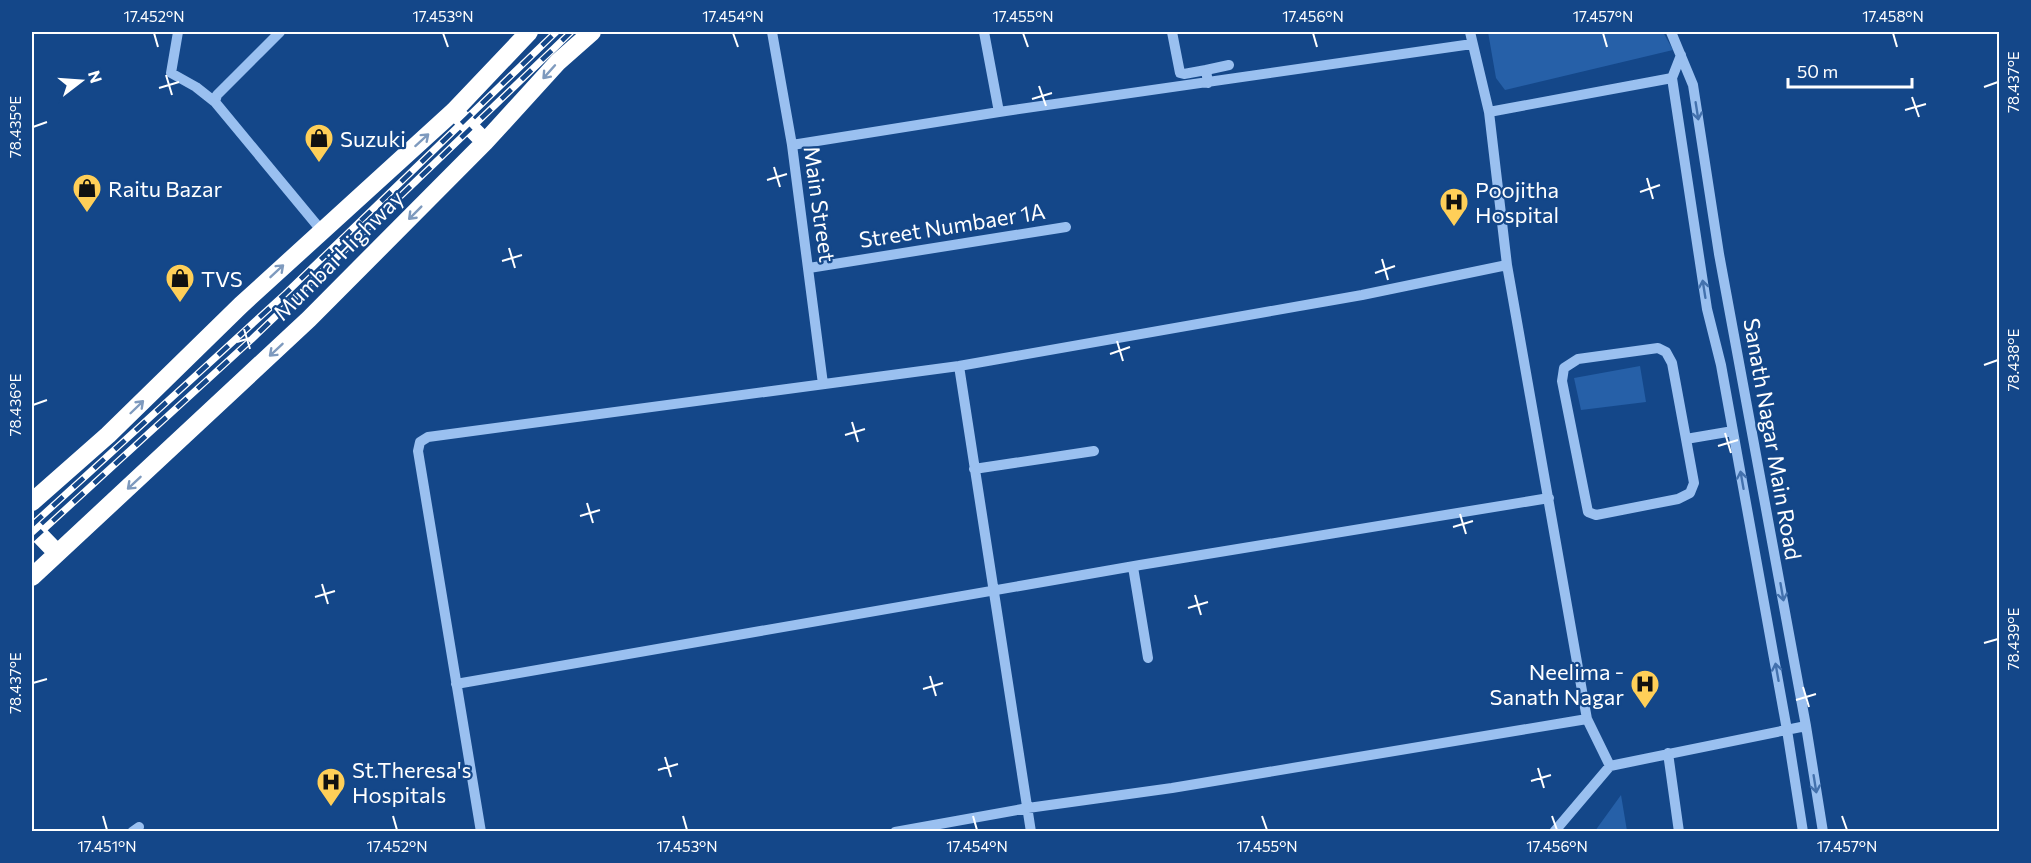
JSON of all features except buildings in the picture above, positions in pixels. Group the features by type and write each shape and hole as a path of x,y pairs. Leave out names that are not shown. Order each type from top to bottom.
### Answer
{"highway":[{"name":"Mumbai Highway","path":"32,502 108,435 321,230 454,111 529,32"},
{"name":"Mumbai Highway","path":"32,577 309,319 485,142 558,62 592,32"},
{"path":"454,111 485,142"},
{"path":"32,527 57,554"}],"street":[{"path":"178,32 171,73 196,87 214,102 321,230"},
{"path":"214,102 217,95 280,32"},
{"name":"Main Street","path":"772,32 792,144 823,384"},
{"path":"984,32 999,112"},
{"path":"1172,32 1180,73 1224,66 1221,81"},
{"path":"1470,32 1489,112 1507,265 1587,719 1610,766"},
{"name":"Sanath Nagar Main Road","path":"1671,32 1693,85 1719,254 1806,726 1823,831"},
{"path":"792,144 1472,44"},
{"path":"1681,55 1672,78 1707,309 1721,365 1803,831"},
{"path":"1206,70 1208,83"},
{"path":"1489,112 1672,78"},
{"name":"Street Numbaer 1A","path":"809,268 1066,227"},
{"path":"481,831 418,451 420,442 428,437 959,366 1362,295 1507,265"},
{"path":"1658,348 1666,352 1672,363 1686,439 1694,483 1690,493 1678,499 1596,515 1588,512 1562,381 1564,368 1578,359 1658,348"},
{"path":"959,366 1030,831"},
{"path":"1686,439 1733,431"},
{"path":"974,469 1094,451"},
{"path":"456,684 993,590 1549,498"},
{"path":"1133,567 1148,658"},
{"path":"895,831 1028,808 1172,788 1587,719"},
{"path":"1554,831 1610,766 1806,726"},
{"path":"1668,753 1678,831"}],"shaded area":[{"path":"1488,32 1663,32 1673,50 1505,90 1496,78"},
{"path":"1640,366 1646,402 1581,410 1574,378"},
{"path":"1621,795 1627,831 1595,831"}],"railway":[{"path":"32,525 285,294 556,32"},
{"path":"32,540 252,339 571,32"}],"place":[{"name":"Suzuki","path":"319,164"},
{"name":"Raitu Bazar","path":"87,214"},
{"name":"Poojitha Hospital","path":"1454,228"},
{"name":"TVS","path":"180,304"},
{"name":"Neelima - Sanath Nagar","path":"1645,710"},
{"name":"St.Theresa's Hospitals","path":"331,808"}]}
